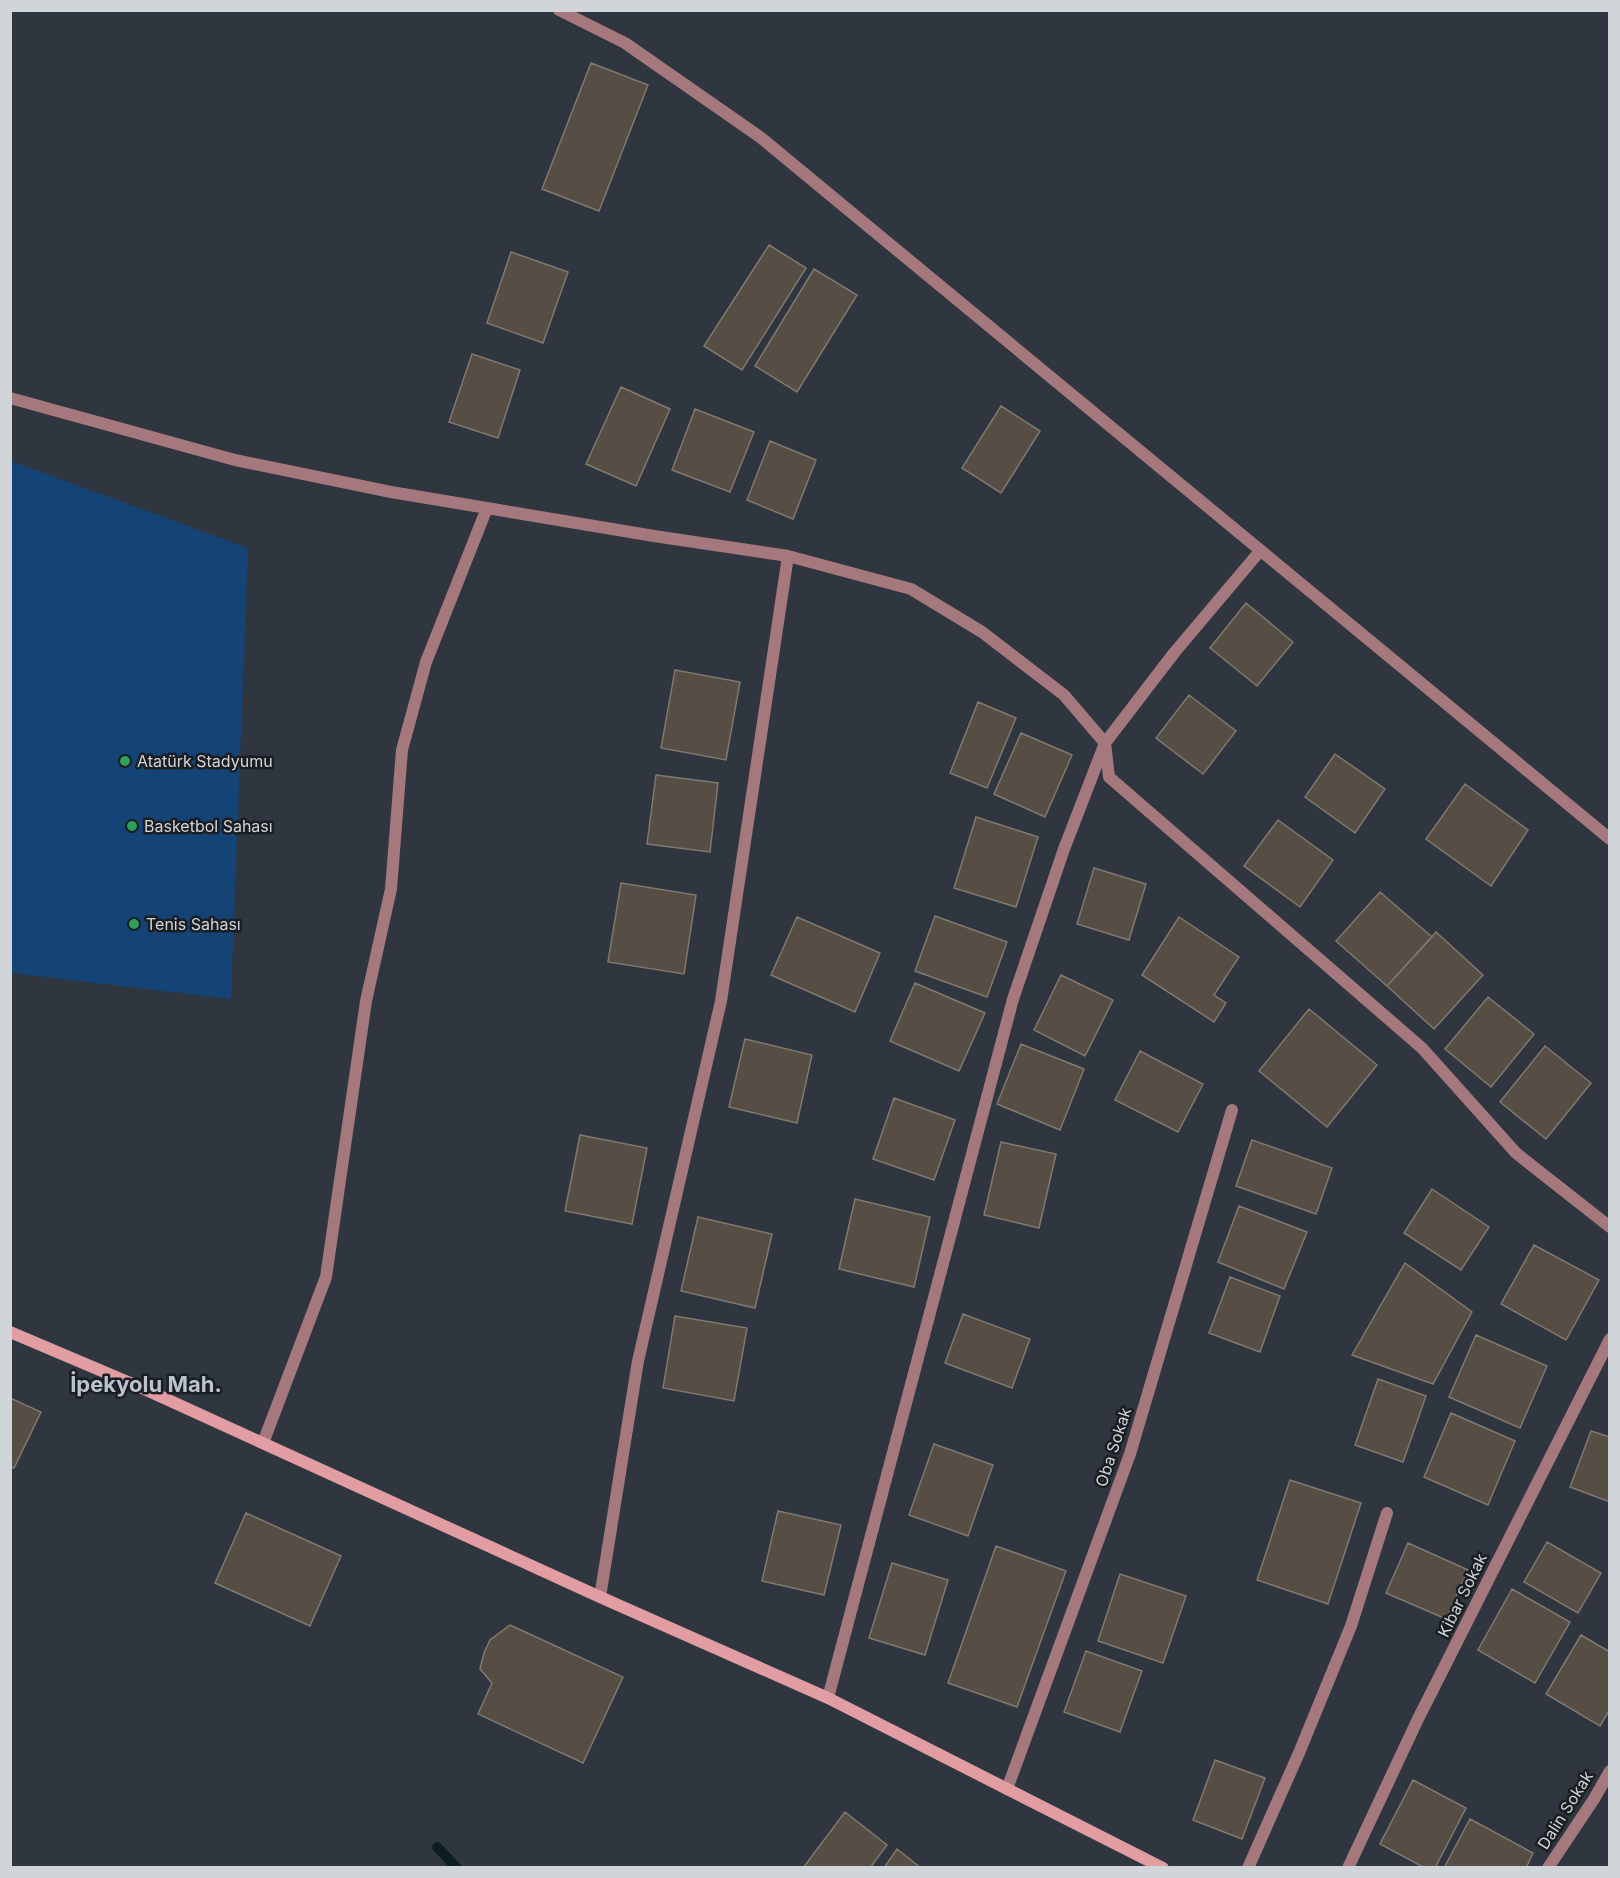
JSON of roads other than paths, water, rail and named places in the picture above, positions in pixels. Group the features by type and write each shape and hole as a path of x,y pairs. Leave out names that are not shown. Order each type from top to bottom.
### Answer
{"main road":[{"path":"10,1325 142,1388 600,1597 828,1698 1163,1868"},
{"path":"10,1332 142,1388"}],"street":[{"path":"559,10 625,44 760,137 1610,839"},
{"path":"10,398 235,459 391,492 788,556 911,590 982,632 1064,695 1105,743 1109,777 1422,1048 1516,1153 1610,1227"},
{"path":"263,1443 326,1277 366,1001 391,889 402,750 426,662 487,508"},
{"path":"828,1698 1013,999 1064,849 1105,743 1174,653 1260,551"},
{"path":"600,1597 639,1361 721,1001 788,556"},
{"name":"Oba Sokak","path":"1006,1789 1130,1454 1232,1110"},
{"name":"Kibar Sokak","path":"1347,1868 1438,1679 1610,1339"},
{"path":"1248,1868 1299,1753 1351,1626 1387,1513"},
{"name":"Dalin Sokak","path":"1548,1868 1610,1771"}],"waterway":[{"path":"437,1847 457,1868"}],"place":[{"name":"Atatürk Stadyumu","path":"125,761"},
{"name":"Basketbol Sahası","path":"132,826"},
{"name":"Tenis Sahası","path":"134,924"}],"district":[{"name":"İpekyolu Mah.","path":"146,1384"}]}
